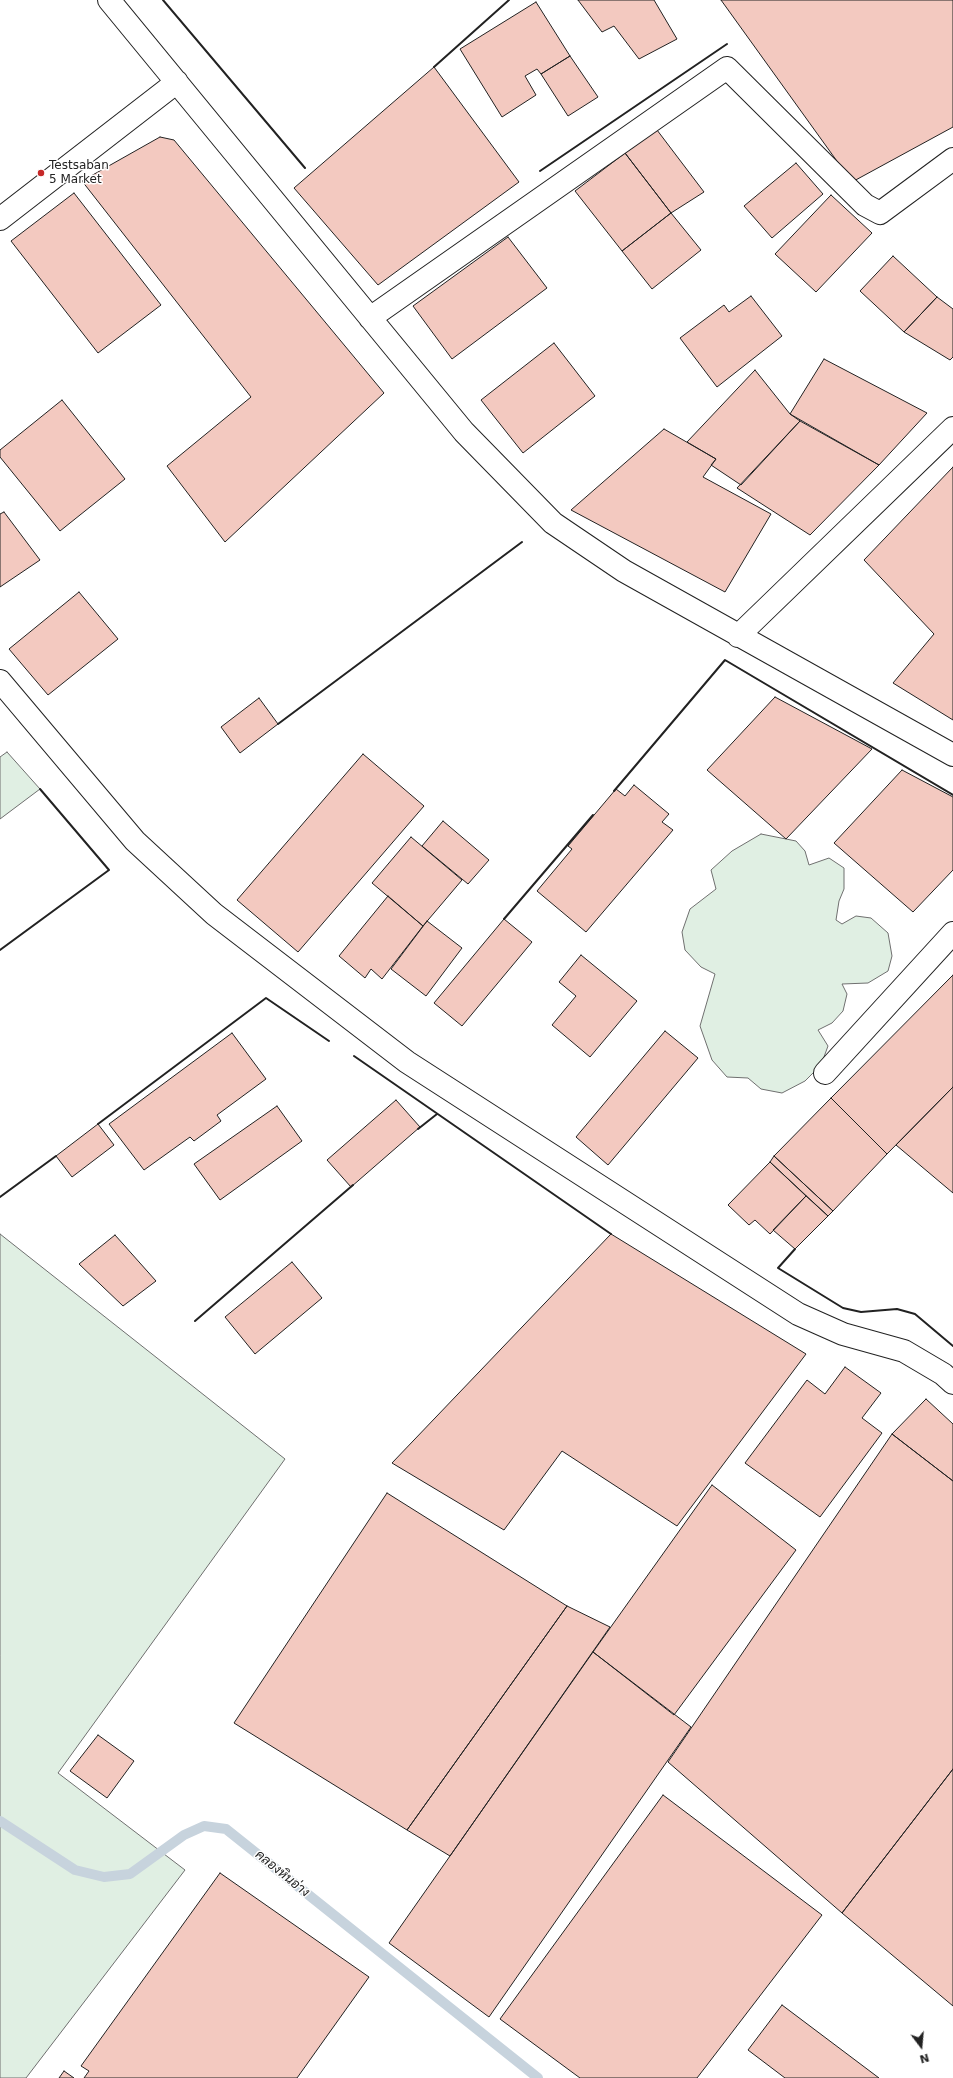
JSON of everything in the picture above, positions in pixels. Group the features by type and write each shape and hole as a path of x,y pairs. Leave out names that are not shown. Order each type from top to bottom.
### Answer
{"street":[{"path":"109,0 464,432 553,523 624,571 953,755"},
{"path":"370,318 727,68 865,204 880,213 953,159"},
{"path":"0,219 177,82"},
{"path":"738,636 953,428"},
{"path":"0,681 135,841 214,914 406,1062 798,1314 843,1334 904,1351 943,1374 953,1383"},
{"path":"825,1073 953,933"}],"green space":[{"path":"7,752 40,789 0,819 0,757"},
{"path":"761,834 796,841 805,851 809,865 829,858 844,868 844,889 839,901 836,920 842,924 856,916 871,918 888,933 892,956 888,971 868,983 842,984 847,994 843,1011 832,1023 818,1030 828,1046 821,1065 805,1081 782,1093 761,1089 748,1078 727,1077 712,1060 700,1026 715,974 701,967 685,950 682,932 690,909 716,889 711,870 732,851"},
{"path":"0,1234 285,1459 58,1773 185,1870 26,2078 0,2078"}],"building":[{"path":"578,0 654,0 677,39 639,59 614,26 602,32"},
{"path":"721,0 953,0 953,127 852,182"},
{"path":"536,2 570,56 541,74 537,69 525,76 536,95 502,117 460,49"},
{"path":"570,56 598,97 568,116 541,74"},
{"path":"434,67 519,182 378,285 294,188"},
{"path":"657,130 704,192 671,213 625,153"},
{"path":"160,137 174,140 384,393 225,542 167,466 251,397 82,181"},
{"path":"625,153 671,213 622,251 575,191"},
{"path":"796,163 823,194 772,238 744,206"},
{"path":"74,193 161,305 98,353 11,241"},
{"path":"831,195 872,233 816,292 775,254"},
{"path":"671,213 701,250 652,289 622,251"},
{"path":"508,237 547,288 452,359 413,306"},
{"path":"893,256 937,297 904,332 860,291"},
{"path":"751,296 782,336 717,387 680,338 724,305 729,312"},
{"path":"937,297 953,309 953,357 950,360 904,332"},
{"path":"554,343 595,396 523,453 481,400"},
{"path":"824,359 927,413 879,465 790,414"},
{"path":"755,370 790,414 800,421 741,485 711,465 716,459 687,442"},
{"path":"62,400 125,479 60,531 0,457 0,450"},
{"path":"800,421 879,465 810,535 737,488"},
{"path":"664,429 716,459 703,477 771,514 725,592 571,510"},
{"path":"953,467 953,720 893,683 934,634 864,560"},
{"path":"4,512 40,560 0,587 0,514"},
{"path":"79,592 118,639 48,695 9,649"},
{"path":"775,697 872,749 786,839 707,770"},
{"path":"259,698 278,724 240,753 221,727"},
{"path":"363,754 424,806 298,952 237,900"},
{"path":"902,770 953,797 953,870 913,912 834,843"},
{"path":"634,785 669,814 662,822 673,830 586,932 537,891 572,849 568,846 616,789 625,796"},
{"path":"443,821 489,860 468,884 422,846"},
{"path":"411,837 462,880 423,926 372,883"},
{"path":"388,896 423,926 382,979 371,969 365,978 339,956"},
{"path":"504,919 532,942 462,1026 434,1003"},
{"path":"427,921 462,948 426,996 391,969"},
{"path":"581,955 637,1001 590,1057 552,1025 576,996 559,982"},
{"path":"953,975 953,1087 887,1154 831,1098"},
{"path":"665,1031 698,1058 608,1165 576,1137"},
{"path":"232,1033 266,1079 217,1115 221,1121 194,1141 190,1137 144,1170 109,1124"},
{"path":"953,1087 953,1193 896,1145"},
{"path":"831,1098 887,1154 833,1211 774,1156"},
{"path":"396,1100 420,1127 351,1187 327,1160"},
{"path":"277,1106 302,1141 220,1200 194,1164"},
{"path":"98,1124 114,1145 72,1177 56,1156"},
{"path":"774,1156 833,1211 828,1216 770,1162"},
{"path":"770,1162 806,1196 770,1234 755,1220 749,1225 728,1205"},
{"path":"806,1196 828,1216 795,1249 773,1230"},
{"path":"611,1234 806,1354 677,1526 562,1451 504,1530 392,1463"},
{"path":"115,1235 156,1281 123,1306 79,1264"},
{"path":"292,1262 322,1298 255,1354 225,1317"},
{"path":"845,1367 881,1393 862,1418 882,1433 820,1517 745,1463 807,1380 825,1394"},
{"path":"926,1399 953,1424 953,1481 892,1434"},
{"path":"892,1434 953,1481 953,1769 842,1913 668,1762"},
{"path":"712,1485 796,1550 674,1715 593,1652"},
{"path":"387,1493 567,1606 407,1830 234,1723"},
{"path":"567,1606 610,1627 450,1856 407,1830"},
{"path":"593,1652 691,1727 489,2017 389,1943"},
{"path":"98,1735 134,1761 107,1798 70,1771"},
{"path":"953,1769 953,2006 842,1913"},
{"path":"663,1795 822,1915 697,2078 580,2078 500,2019"},
{"path":"220,1873 369,1977 297,2078 84,2078 89,2071 81,2066"},
{"path":"782,2005 879,2078 785,2078 748,2050"},
{"path":"64,2071 74,2078 59,2078"}],"waterway":[{"name":"คลองหินอ่าง","path":"0,1821 75,1870 104,1877 130,1874 184,1835 204,1826 226,1829 538,2078"}],"wall":[{"path":"163,0 305,168"},
{"path":"434,67 509,0"},
{"path":"540,171 727,44"},
{"path":"278,724 522,542"},
{"path":"614,791 725,660 953,795"},
{"path":"0,950 109,870 40,789"},
{"path":"504,919 593,815"},
{"path":"98,1124 266,998 329,1041"},
{"path":"354,1056 611,1234"},
{"path":"418,1129 437,1114"},
{"path":"0,1197 56,1156"},
{"path":"195,1321 353,1185"},
{"path":"795,1249 778,1268 843,1308 861,1312 897,1309 915,1314 953,1346"}],"place":[{"name":"Testsaban 5 Market","path":"41,173"}]}
